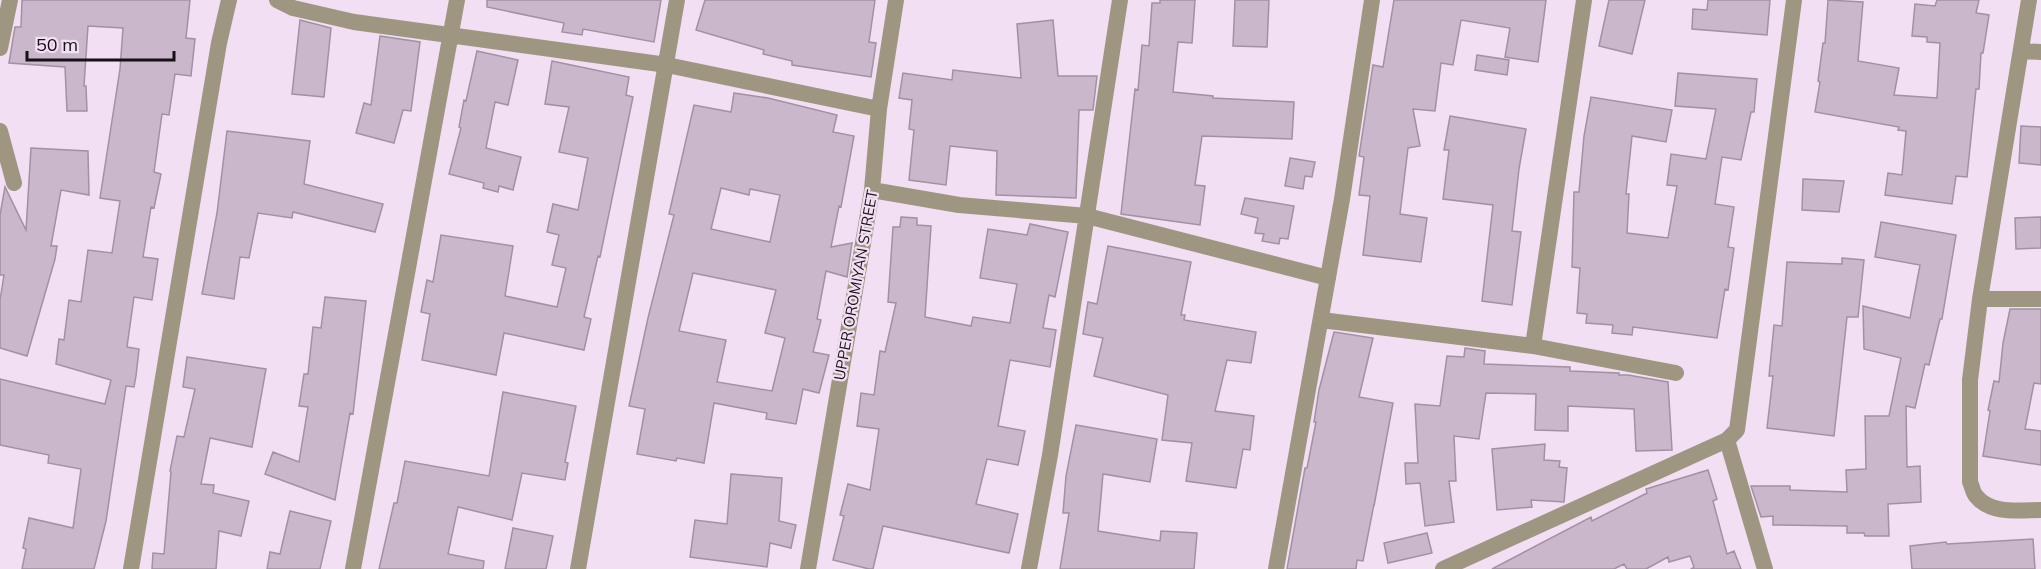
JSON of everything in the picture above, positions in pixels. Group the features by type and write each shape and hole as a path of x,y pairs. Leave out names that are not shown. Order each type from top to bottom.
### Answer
{"street":[{"path":"0,48 10,0"},
{"path":"131,569 219,43 229,0"},
{"path":"277,0 293,8 354,22 667,65 879,109"},
{"path":"353,569 457,0"},
{"path":"578,569 677,0"},
{"name":"UPPER OROMIYAN STREET","path":"808,569 872,190 879,109 896,0"},
{"path":"1029,569 1050,455 1120,0"},
{"path":"1276,569 1342,199 1372,0"},
{"path":"1533,346 1584,0"},
{"path":"1443,569 1727,440 1737,430 1794,0"},
{"path":"2029,0 1980,299 1970,380 1970,483 1976,496 1988,505 2001,510 2041,510"},
{"path":"2021,51 2041,52"},
{"path":"0,131 14,183"},
{"path":"872,190 959,205 1087,216 1328,278"},
{"path":"1980,299 2041,298"},
{"path":"1320,320 1533,346 1676,373"},
{"path":"1727,440 1765,569"}],"building":[{"path":"22,0 190,0 186,38 195,39 191,76 175,74 169,115 162,114 154,172 161,174 154,208 151,207 143,257 158,259 152,300 134,297 127,347 139,349 136,376 134,387 126,386 106,521 94,569 22,569 26,549 23,548 29,518 73,528 81,469 48,463 49,455 0,445 0,379 105,404 111,380 56,364 59,339 64,340 69,300 81,302 88,250 112,253 120,201 100,198 120,69 123,28 88,26 84,86 86,86 87,111 67,111 65,67 9,63 15,27 21,27"},
{"path":"487,0 661,0 654,42 583,29 582,35 562,32 564,23 487,7"},
{"path":"705,0 875,0 869,42 876,43 871,77 792,65 792,61 763,54 764,50 696,30"},
{"path":"1160,0 1195,0 1192,43 1178,42 1173,92 1213,96 1213,98 1294,102 1292,139 1202,136 1195,185 1205,186 1200,225 1121,214 1142,45 1149,46 1152,3 1160,3"},
{"path":"1235,0 1269,0 1267,47 1233,46"},
{"path":"1394,0 1546,0 1538,62 1505,57 1510,28 1461,20 1453,65 1441,63 1435,111 1413,109 1420,146 1408,148 1400,214 1427,218 1421,262 1363,255 1370,196 1359,195 1364,157 1359,156 1373,65 1383,67"},
{"path":"1609,0 1645,0 1632,54 1599,46"},
{"path":"1708,0 1770,0 1767,35 1692,29 1693,9 1707,10"},
{"path":"1828,0 1863,2 1858,61 1899,68 1894,95 1937,98 1940,43 1927,42 1927,37 1912,36 1915,4 1935,6 1937,0 1979,0 1976,13 1989,15 1983,53 1981,53 1979,89 1976,89 1967,177 1956,176 1952,204 1885,195 1888,173 1902,175 1906,131 1898,130 1899,127 1815,112 1823,43 1825,43"},
{"path":"300,20 331,28 324,97 292,94"},
{"path":"1053,20 1058,76 1097,76 1093,110 1079,110 1076,198 996,195 997,151 950,146 946,185 909,180 914,130 909,129 912,100 899,98 903,73 952,80 953,70 1021,78 1017,24"},
{"path":"380,36 420,42 411,111 403,110 394,143 356,133 364,103 371,105"},
{"path":"477,51 518,60 508,105 495,102 486,148 521,157 513,190 499,186 498,192 483,188 484,183 449,174"},
{"path":"1477,55 1509,60 1507,75 1475,70"},
{"path":"552,61 629,77 626,95 633,97 600,257 598,256 584,317 591,319 584,350 504,333 496,375 422,360 430,314 421,312 427,280 433,282 441,235 513,246 505,296 557,307 566,268 552,265 559,235 547,232 553,204 578,210 588,158 559,152 569,107 545,104"},
{"path":"1678,73 1757,79 1754,112 1751,112 1741,160 1722,157 1715,204 1734,207 1728,247 1734,248 1728,290 1725,289 1717,338 1633,327 1632,335 1612,333 1613,325 1586,323 1587,314 1577,313 1580,268 1572,267 1574,192 1579,192 1584,136 1591,97 1672,110 1666,142 1632,136 1626,194 1629,194 1627,233 1668,238 1677,186 1667,185 1671,154 1706,159 1716,109 1675,106"},
{"path":"734,93 768,98 837,115 833,132 854,136 831,247 852,243 847,277 826,271 817,319 821,320 813,352 829,355 819,393 803,389 796,424 766,419 767,413 714,403 704,463 637,454 645,409 629,406 674,215 669,214 694,105 731,112","holes":["721,188 749,195 750,189 780,195 770,242 711,229","693,273 776,290 765,333 785,338 772,391 717,382 726,340 679,331"]},
{"path":"1450,116 1526,129 1512,231 1521,232 1512,305 1482,301 1493,205 1443,199 1449,150 1444,150"},
{"path":"2021,126 2041,127 2041,165 2019,163"},
{"path":"227,131 310,141 304,184 383,204 375,232 293,212 292,218 258,213 249,258 240,257 234,299 202,294 217,213"},
{"path":"31,148 88,151 89,195 61,190 51,246 57,246 55,259 27,356 0,348 0,300 4,275 0,275 0,215 5,187 26,230"},
{"path":"1290,158 1315,162 1312,177 1305,176 1303,189 1285,186"},
{"path":"1803,179 1844,181 1839,212 1802,210"},
{"path":"1245,198 1294,206 1288,239 1280,238 1279,244 1262,241 1264,234 1255,233 1258,218 1241,214"},
{"path":"901,217 917,218 917,225 931,226 925,317 971,326 973,317 1010,323 1017,284 980,278 988,229 1027,235 1030,224 1068,232 1055,297 1049,295 1043,328 1056,330 1050,367 1010,360 998,426 1025,431 1018,465 987,459 976,504 1018,514 1009,553 883,526 873,569 869,569 833,560 844,516 840,515 848,484 870,490 879,429 857,426 861,393 874,395 880,351 885,352 896,303 888,302 893,227 900,227"},
{"path":"2041,217 2041,248 2016,249 2015,218"},
{"path":"1881,222 1956,235 1942,319 1940,319 1929,365 1925,364 1915,408 1906,406 1907,467 1920,466 1921,502 1888,504 1889,536 1847,533 1847,526 1773,525 1773,516 1761,517 1751,486 1790,486 1790,490 1847,492 1846,470 1866,469 1865,416 1889,416 1901,358 1864,349 1863,306 1910,318 1920,265 1875,257"},
{"path":"1108,246 1191,262 1181,315 1185,315 1184,320 1256,332 1251,363 1227,360 1215,411 1254,416 1250,450 1243,449 1236,488 1186,481 1192,443 1162,440 1168,395 1094,376 1103,338 1083,334 1088,302 1097,304"},
{"path":"1842,258 1864,260 1858,317 1847,317 1834,436 1767,428 1773,376 1769,376 1774,325 1782,326 1787,262 1842,264"},
{"path":"325,297 366,301 353,414 350,413 335,500 265,474 273,452 299,462 308,407 299,406 304,374 308,374 313,327 321,328"},
{"path":"2010,309 2041,309 2041,384 2034,383 2025,429 2041,431 2041,465 1983,456 1990,411 1988,410 1994,381 1999,382 2003,343"},
{"path":"1334,332 1373,338 1359,397 1393,403 1374,506 1374,504 1363,561 1357,560 1356,569 1287,569 1305,468 1307,468 1316,422 1314,422 1319,390"},
{"path":"1465,348 1485,351 1484,364 1570,367 1570,371 1619,373 1619,375 1668,382 1672,450 1636,451 1634,409 1568,406 1568,431 1535,430 1536,394 1486,393 1479,439 1454,436 1456,481 1449,481 1454,522 1425,526 1420,483 1406,484 1405,463 1418,463 1415,404 1440,406 1447,356 1464,357"},
{"path":"187,357 266,369 252,447 210,438 201,484 214,485 213,493 249,501 241,536 219,531 216,569 152,569 153,553 164,554 170,471 177,436 184,437 195,389 183,387"},
{"path":"503,392 576,406 565,462 568,463 565,480 522,473 512,520 458,507 448,554 484,561 483,569 379,569 394,503 397,503 405,461 489,476"},
{"path":"1076,425 1157,439 1150,482 1103,474 1098,531 1160,541 1161,531 1197,533 1194,569 1060,569 1069,513 1063,513 1066,476"},
{"path":"1545,444 1544,460 1560,461 1559,467 1567,468 1564,502 1531,500 1532,507 1497,510 1492,449"},
{"path":"1708,470 1717,499 1713,501 1727,554 1734,551 1741,569 1691,569 1694,567 1690,556 1669,562 1668,557 1646,569 1627,569 1624,564 1614,569 1492,569 1591,517 1592,521 1647,493 1646,489"},
{"path":"731,474 782,478 779,521 796,525 791,548 770,543 767,567 690,557 695,520 727,524"},
{"path":"290,511 331,521 320,569 267,569 270,552 280,554"},
{"path":"513,528 553,536 546,569 505,569"},
{"path":"1427,533 1432,553 1388,563 1384,543"},
{"path":"2033,539 2035,569 1912,569 1910,546 1946,542 1947,544"}]}
